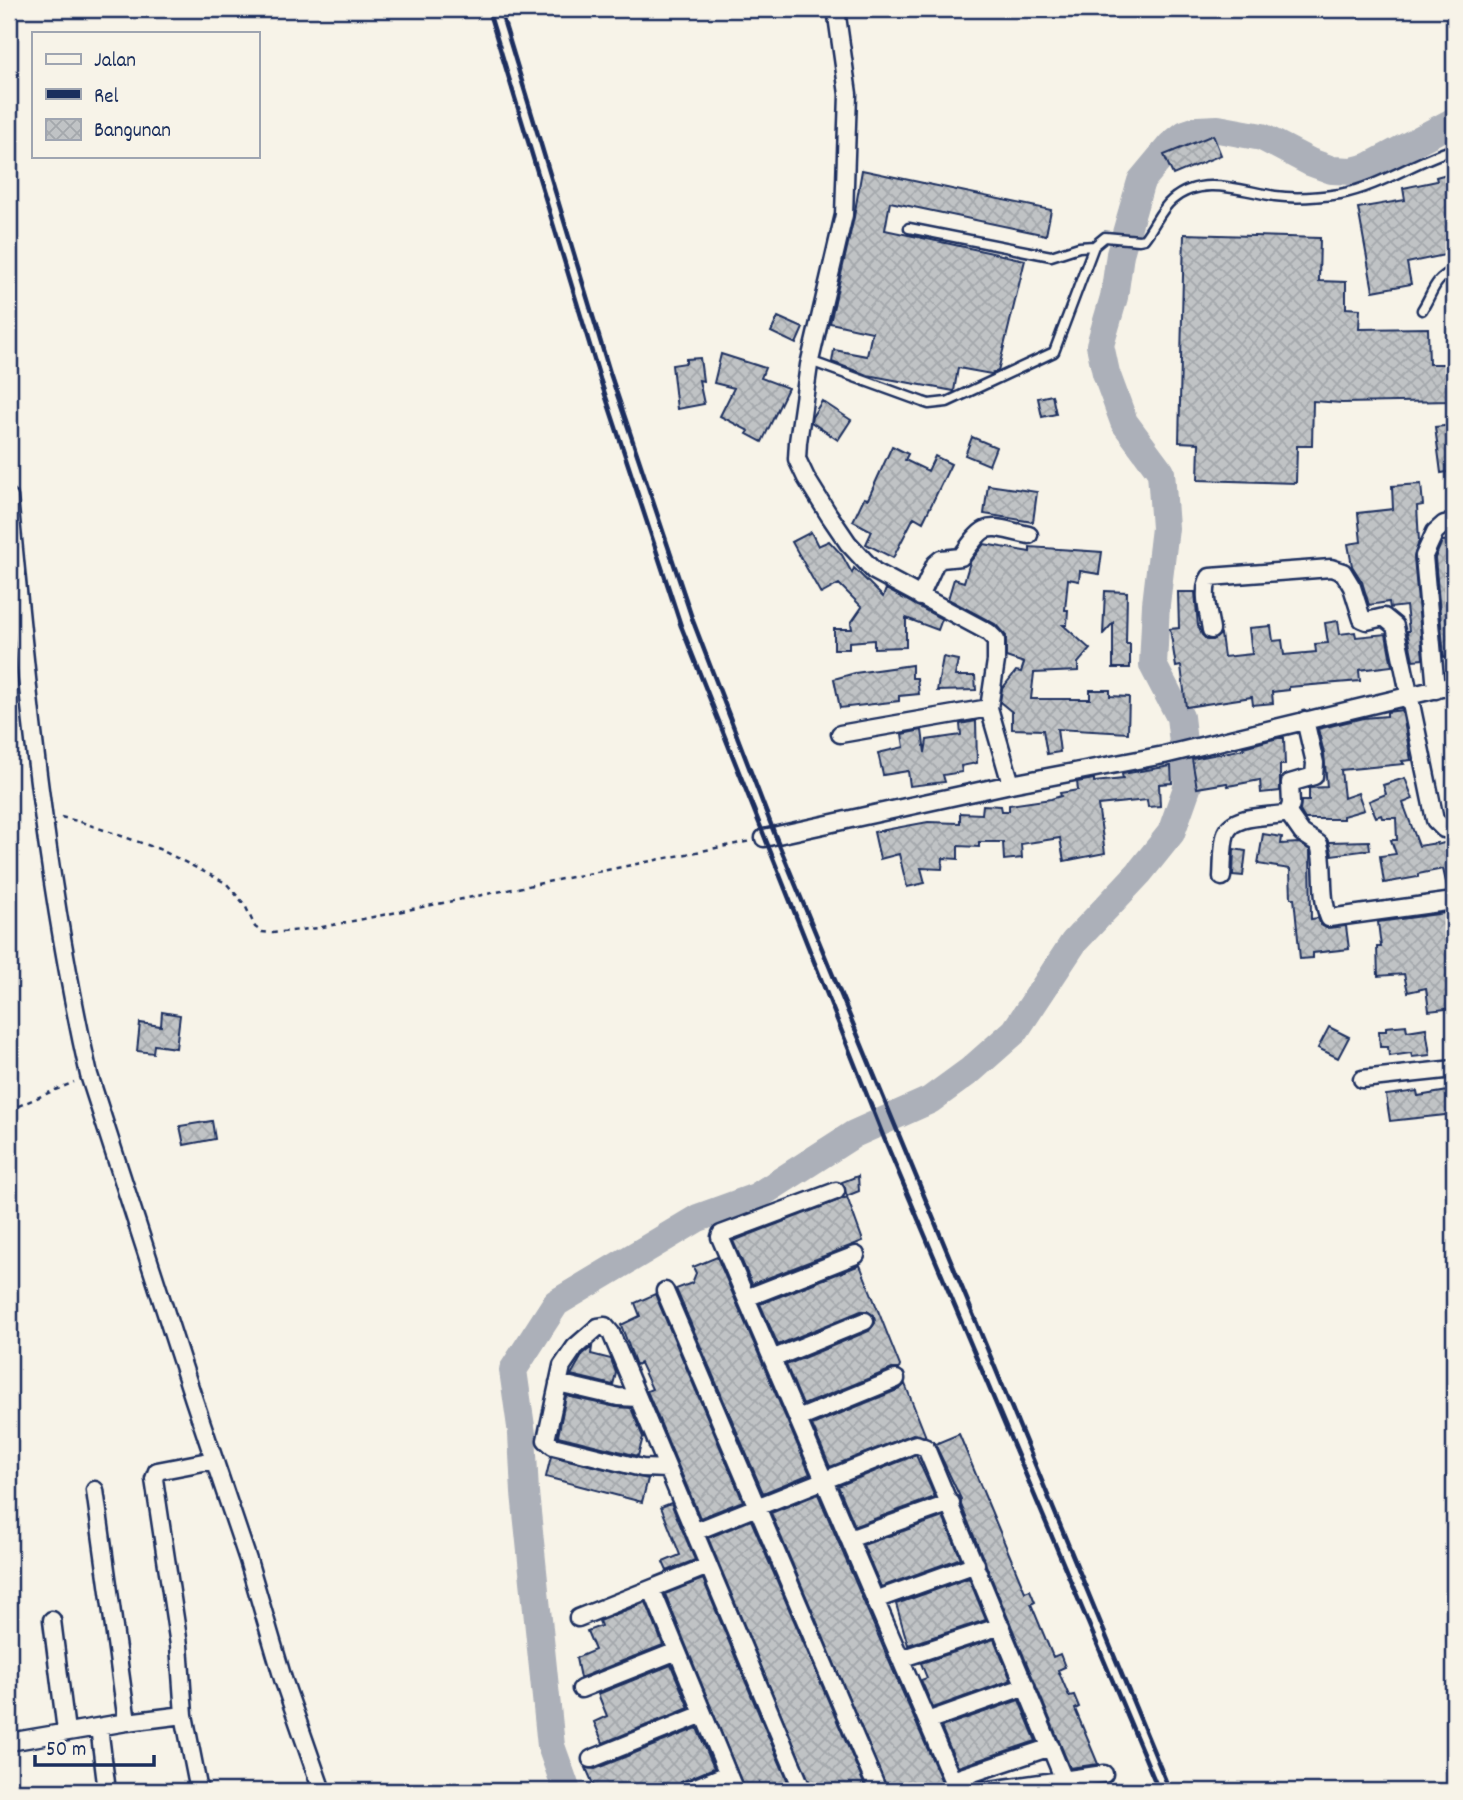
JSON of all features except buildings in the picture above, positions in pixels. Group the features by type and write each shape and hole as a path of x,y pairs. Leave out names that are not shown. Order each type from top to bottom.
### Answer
{"street":[{"path":"836,9 848,94 844,215 809,363 797,459 806,478 848,543 874,571 988,632 996,640 997,654 989,708 1011,784"},
{"path":"9,497 43,813 77,1019 89,1075 248,1560 283,1679 322,1791"},
{"path":"1436,690 1424,556 1435,532 1444,524 1454,522"},
{"path":"920,597 935,564 941,559 961,556 981,530 992,528 1028,535"},
{"path":"1211,630 1206,589 1210,577 1339,569 1352,587 1360,617 1367,621 1384,617 1395,626 1436,820 1444,829 1454,830"},
{"path":"764,838 1011,784 1164,755 1454,685"},
{"path":"840,734 989,708"},
{"path":"1288,813 1291,804 1290,783 1310,778 1315,772 1305,720"},
{"path":"1222,877 1225,838 1230,828 1242,820 1288,813"},
{"path":"1288,813 1302,833 1319,844 1323,858 1324,905 1329,918 1454,901"},
{"path":"1362,1079 1454,1069"},
{"path":"836,1191 720,1237 955,1786 1051,1747"},
{"path":"746,1298 856,1255"},
{"path":"664,1291 878,1791"},
{"path":"772,1359 865,1321"},
{"path":"668,1469 642,1468 549,1444 547,1433 567,1357 593,1331 605,1326 611,1333 803,1791"},
{"path":"798,1419 895,1380"},
{"path":"558,1383 618,1397 638,1398"},
{"path":"694,1532 916,1444 928,1451 1064,1780"},
{"path":"199,1791 184,1716 179,1645 154,1479 157,1471 214,1460"},
{"path":"95,1490 127,1722"},
{"path":"849,1539 951,1503"},
{"path":"875,1600 976,1564"},
{"path":"578,1618 709,1566"},
{"path":"652,1590 735,1791"},
{"path":"52,1620 66,1731"},
{"path":"900,1658 1001,1626"},
{"path":"581,1689 677,1651"},
{"path":"928,1721 1026,1686"},
{"path":"592,1759 703,1714"},
{"path":"9,1742 66,1731 184,1716"},
{"path":"99,1727 105,1790"},
{"path":"686,1791 728,1774"},
{"path":"983,1791 1104,1774"}],"lane":[{"path":"809,363 929,404 947,402 1054,352 1094,246 1105,237 1139,240 1146,237 1173,199 1197,186 1211,184 1278,196 1330,195 1384,181 1421,160 1454,149"},
{"path":"909,228 1045,255 1094,246"},
{"path":"1422,310 1437,281 1454,270"}],"path":[{"path":"43,813 81,822 159,849 226,883 245,905 255,927 262,932 273,933 318,928 764,838"},
{"path":"9,1110 89,1075"}],"waterway":[{"path":"567,1791 551,1746 525,1493 522,1434 513,1370 556,1303 698,1218 756,1197 854,1134 930,1100 971,1070 1015,1031 1074,942 1139,873 1171,833 1188,785 1180,717 1153,665 1156,604 1165,528 1161,472 1124,422 1106,373 1100,345 1114,297 1120,254 1141,181 1171,145 1185,134 1197,130 1218,129 1262,137 1310,162 1332,170 1352,171 1368,167 1454,121"}],"railway":[{"path":"488,9 600,379 681,626 884,1138 1159,1791"},
{"path":"500,9 610,373 693,621 775,835 1170,1791"}]}
